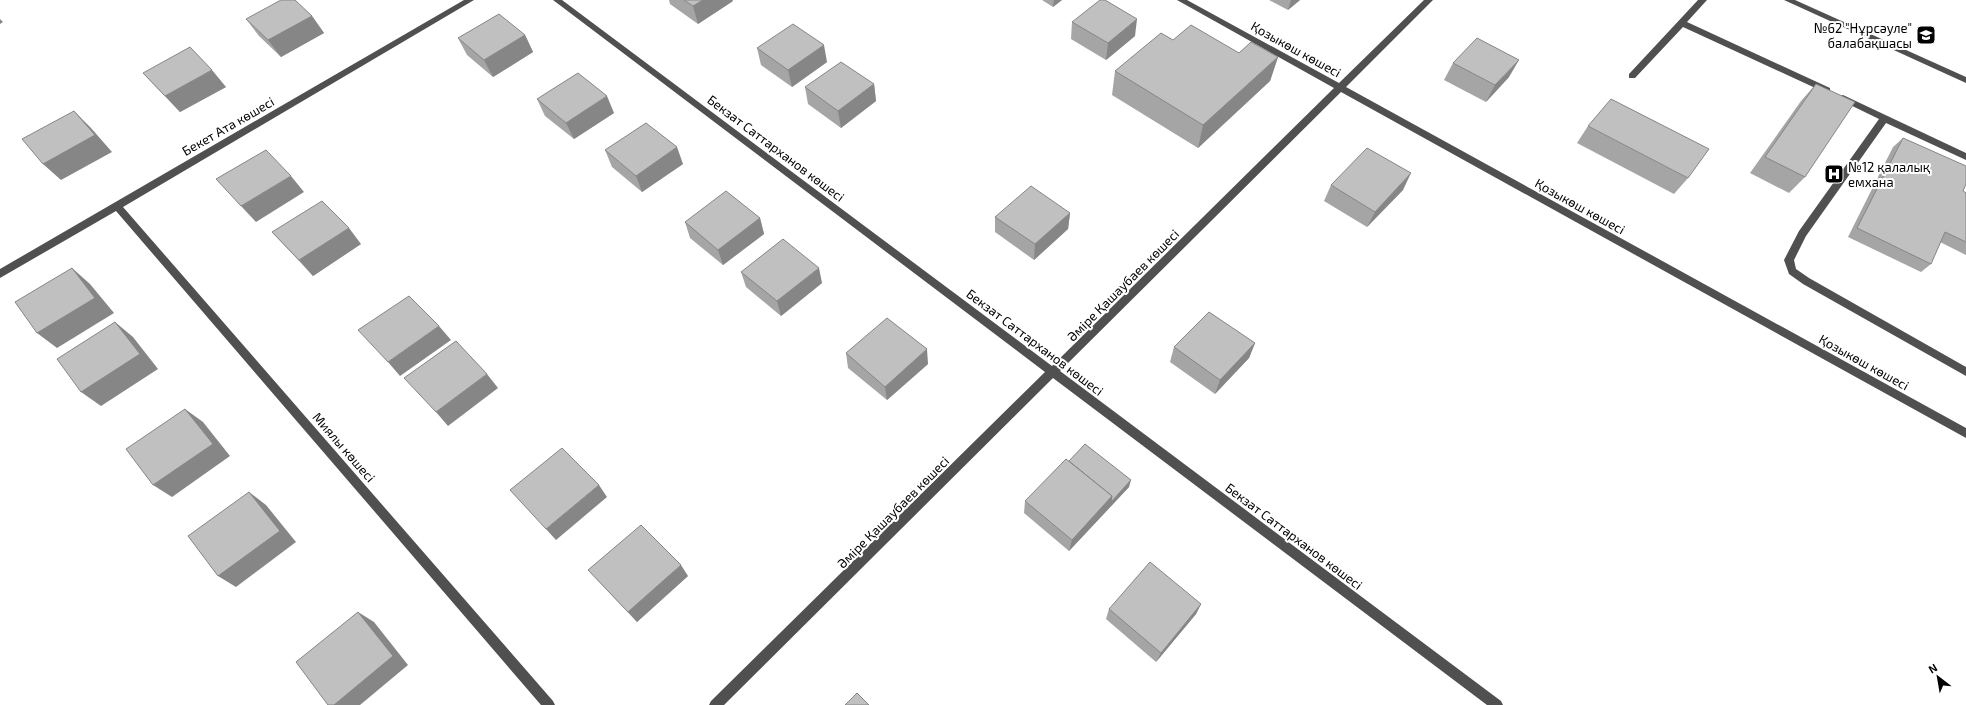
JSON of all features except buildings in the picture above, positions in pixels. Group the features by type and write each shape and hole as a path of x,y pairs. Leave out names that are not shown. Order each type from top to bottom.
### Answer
{"street":[{"name":"Бекет Ата көшесі","path":"0,274 470,0"},
{"name":"Бекзат Саттарханов көшесі","path":"557,0 1498,705"},
{"name":"Қозыкөш көшесі","path":"1181,0 1966,433"},
{"name":"Әміре Қашаубаев көшесі","path":"715,705 1054,372 1429,0"},
{"path":"1632,76 1703,0"},
{"path":"1788,0 1966,80"},
{"path":"1682,23 1966,157"},
{"path":"1885,118 1802,234 1789,260 1792,271 1806,281 1966,372"},
{"name":"Миялы көшесі","path":"117,206 549,705"}],"place":[{"name":"№62 \"Нұрсәуле\" балабақшасы","path":"1926,35"},
{"name":"№12 қалалық емхана","path":"1834,174"}]}
